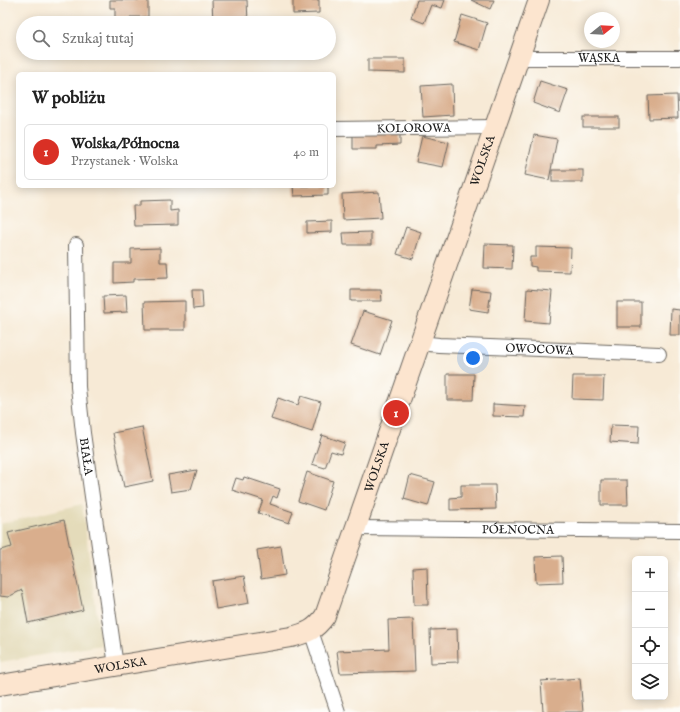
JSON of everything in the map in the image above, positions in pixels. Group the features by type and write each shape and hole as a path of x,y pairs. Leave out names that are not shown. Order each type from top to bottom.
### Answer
{"street":[{"name":"WOLSKA","path":"0,685 291,637 311,631 319,625 325,616 356,528 539,0"},
{"name":"WĄSKA","path":"518,58 680,58"},
{"name":"KOLOROWA","path":"336,130 494,127"},
{"name":"BIAŁA","path":"76,245 78,387 83,433 116,666"},
{"name":"OWOCOWA","path":"420,342 439,345 658,354"},
{"name":"PÓŁNOCNA","path":"356,528 680,531"},
{"path":"311,631 338,712"}],"shaded area":[{"path":"82,504 101,645 0,662 0,524"}],"building":[{"path":"110,0 148,0 148,16 115,16 115,8 110,8"},
{"path":"212,0 247,0 248,16 213,16"},
{"path":"293,0 319,0 319,13 293,14"},
{"path":"417,0 445,0 442,8 431,5 424,23 411,18"},
{"path":"471,0 494,0 490,9"},
{"path":"462,15 487,23 479,50 454,42"},
{"path":"368,59 405,59 405,73 368,72"},
{"path":"540,81 568,90 560,113 533,103"},
{"path":"452,84 453,115 423,117 421,86"},
{"path":"677,95 678,118 649,119 648,96"},
{"path":"583,117 619,117 619,127 583,127"},
{"path":"353,133 400,133 400,145 377,146 377,149 353,149"},
{"path":"534,135 557,139 549,180 525,175"},
{"path":"422,136 449,142 443,167 416,162"},
{"path":"552,170 583,170 583,182 552,182"},
{"path":"293,188 328,188 328,195 294,196"},
{"path":"379,192 381,218 343,220 342,194"},
{"path":"170,200 170,211 178,210 178,225 134,226 133,206 140,206 140,201"},
{"path":"332,221 332,232 307,233 307,222"},
{"path":"406,227 421,232 413,259 397,254"},
{"path":"371,232 371,245 344,245 343,233"},
{"path":"485,244 513,245 512,269 484,268"},
{"path":"536,247 571,248 570,272 536,271 536,267 530,266 530,257 536,257"},
{"path":"160,248 160,262 167,262 168,278 133,279 133,282 114,283 114,263 131,263 131,249"},
{"path":"472,289 491,291 488,312 469,309"},
{"path":"527,289 552,291 549,323 525,321"},
{"path":"192,290 202,290 203,308 193,309"},
{"path":"351,290 381,290 382,301 351,301"},
{"path":"126,295 127,312 104,313 103,296"},
{"path":"185,301 185,330 145,330 144,302"},
{"path":"617,302 641,302 641,327 617,327"},
{"path":"671,309 680,310 680,335 670,335"},
{"path":"363,311 392,320 380,355 351,345"},
{"path":"447,374 474,374 473,400 447,400"},
{"path":"573,376 604,376 603,400 572,399"},
{"path":"301,396 321,402 312,432 271,419 278,398 298,405"},
{"path":"493,404 525,406 524,417 493,416"},
{"path":"611,425 639,426 638,444 610,442"},
{"path":"142,427 153,481 124,487 113,433"},
{"path":"322,435 345,443 341,454 331,451 325,468 312,464"},
{"path":"197,470 191,489 171,492 168,475"},
{"path":"307,472 333,481 324,510 298,501"},
{"path":"410,475 435,482 428,506 404,499"},
{"path":"244,477 280,489 277,498 273,496 270,504 293,512 289,523 258,513 263,500 232,490 236,478 243,480"},
{"path":"601,480 627,480 628,505 601,505"},
{"path":"461,485 495,485 496,509 450,510 450,498 461,497"},
{"path":"64,520 83,610 28,623 22,590 8,597 0,596 0,550 12,547 8,533"},
{"path":"281,546 285,575 261,579 257,550"},
{"path":"562,556 563,582 536,583 535,557"},
{"path":"427,567 428,605 414,605 413,568"},
{"path":"244,576 249,603 216,609 212,581"},
{"path":"413,619 415,671 340,673 337,651 389,649 388,620"},
{"path":"457,629 458,662 431,663 430,630"},
{"path":"580,678 583,712 543,712 541,681"}],"place":[{"name":"Wolska/Północna","path":"396,413"}]}
